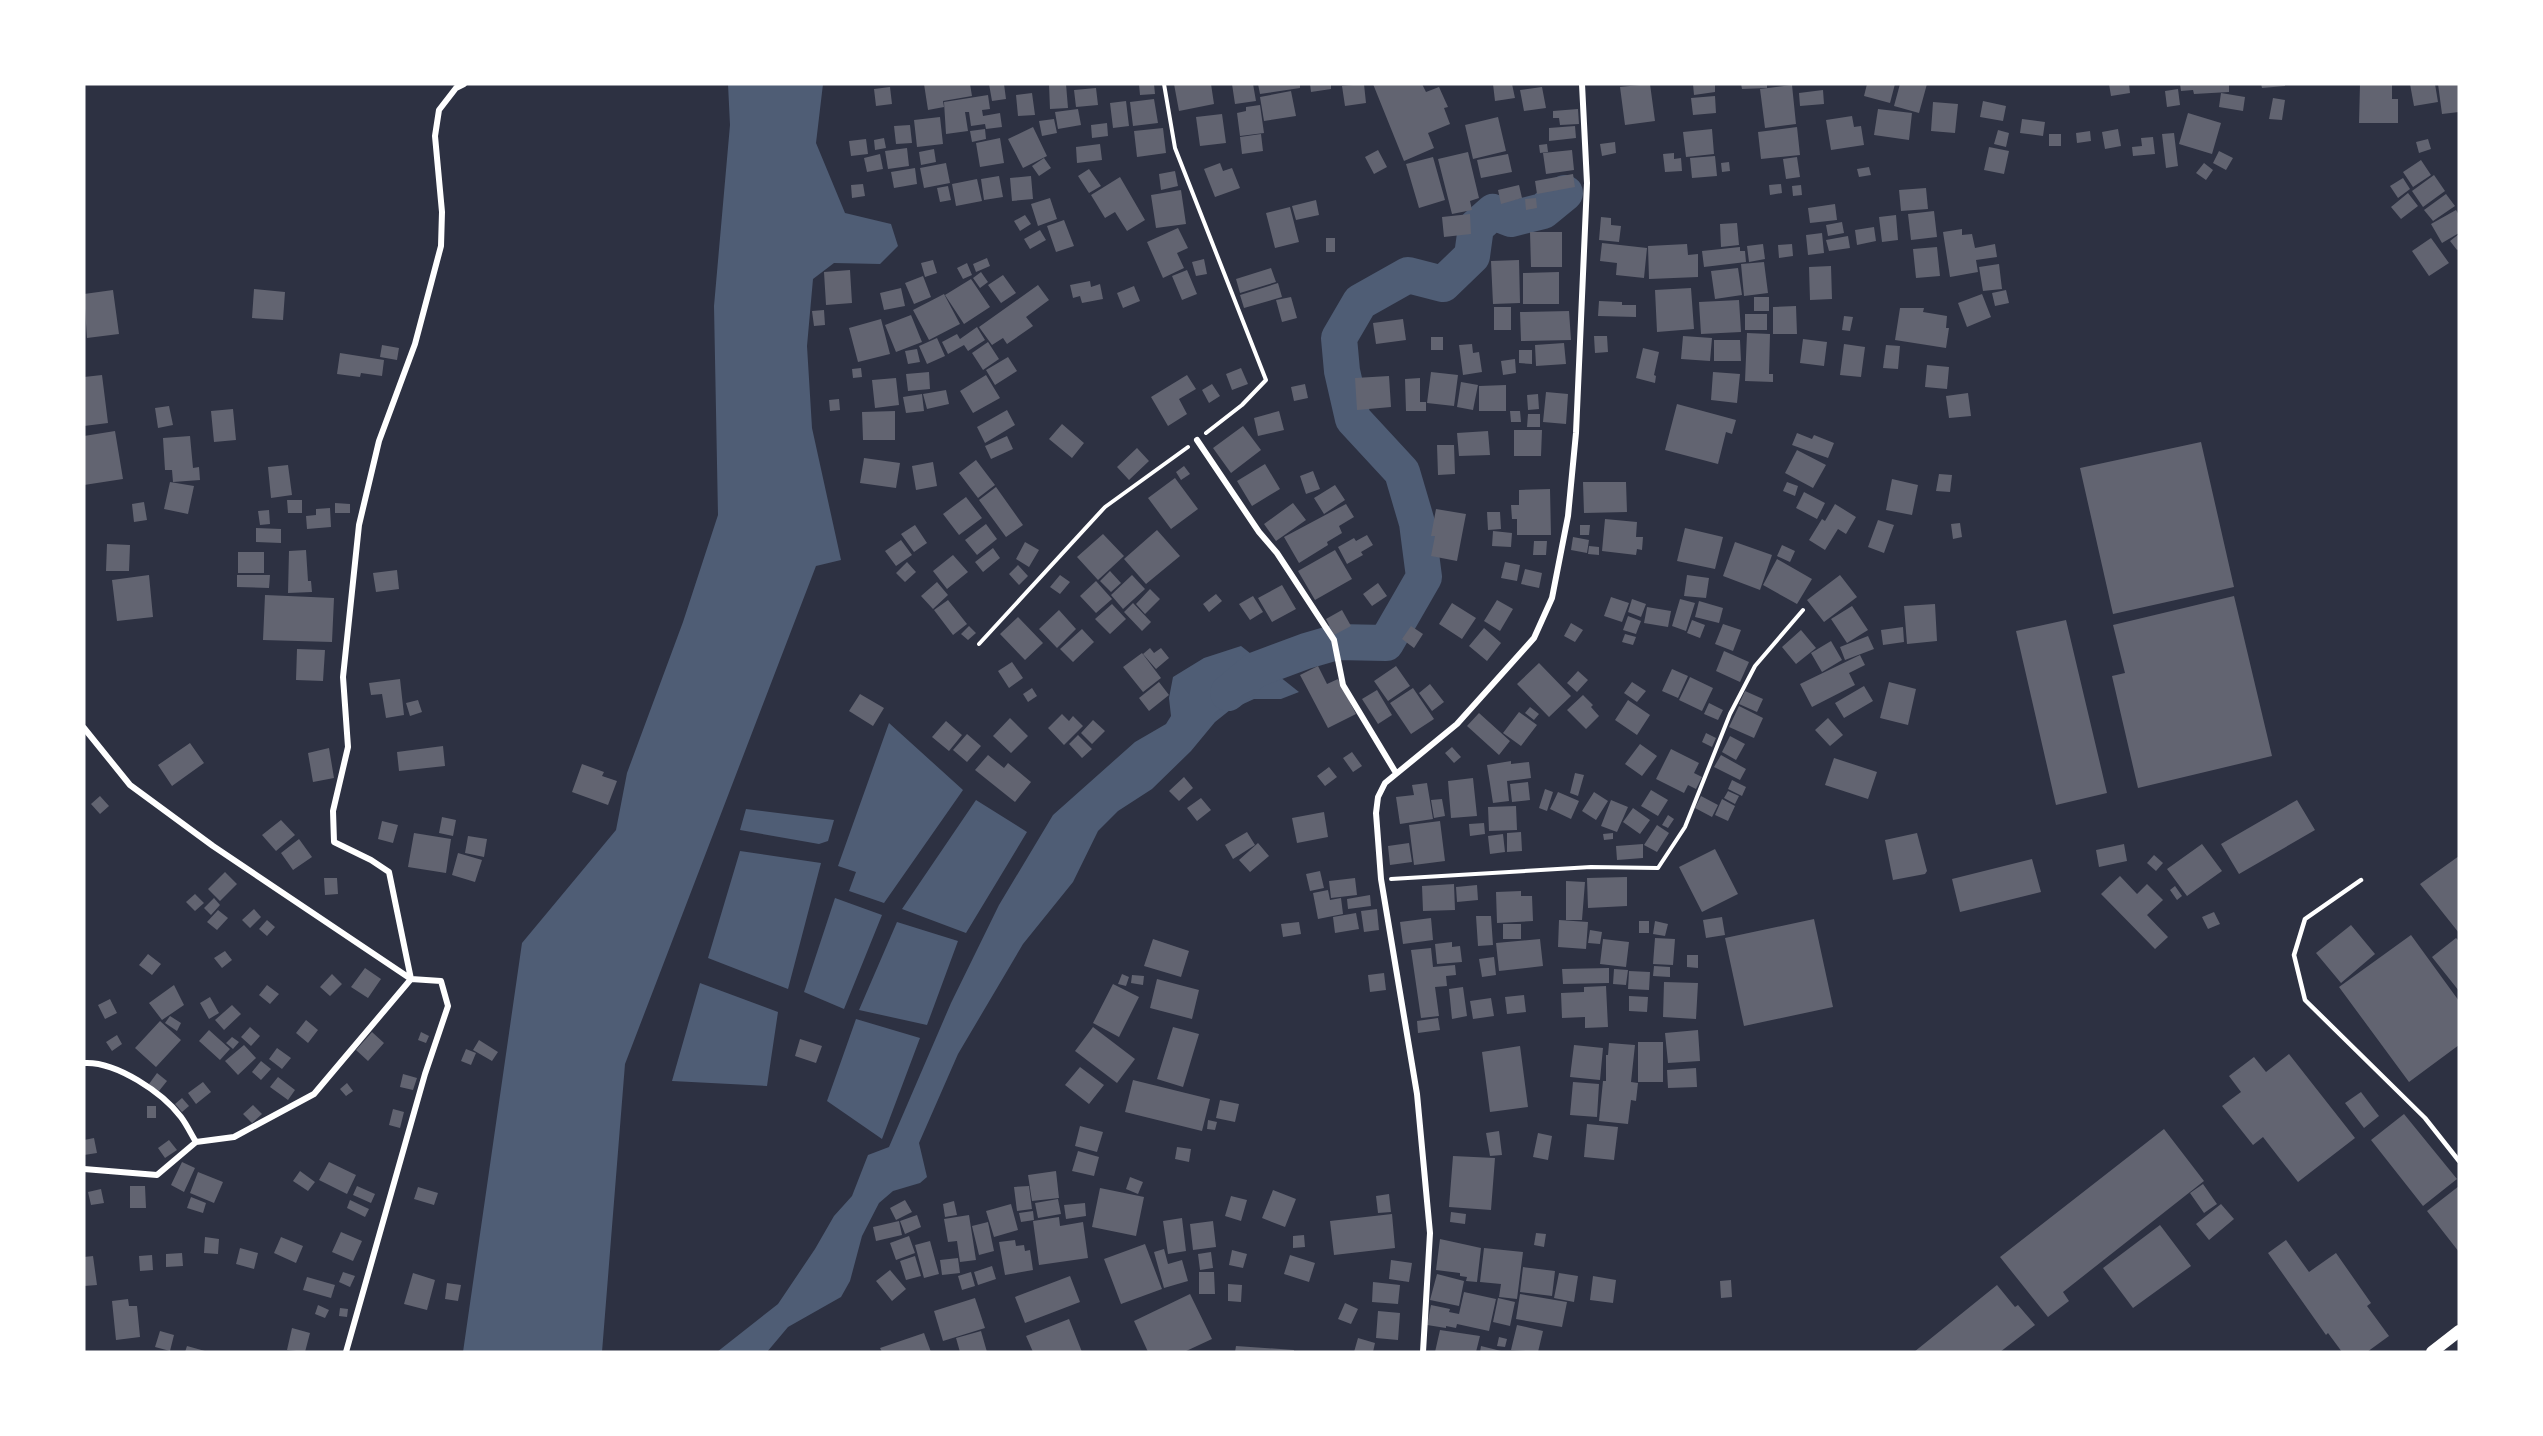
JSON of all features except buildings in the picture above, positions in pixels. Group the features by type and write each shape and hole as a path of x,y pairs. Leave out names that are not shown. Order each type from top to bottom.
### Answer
{"main road":[{"path":"2432,1352 2459,1331"}],"street":[{"path":"411,980 389,872 371,860 334,842 333,811 348,747 343,677 359,525 379,441 415,344 441,246 442,212 435,136 439,110 456,88 464,84"},
{"path":"1423,1352 1430,1233 1418,1094 1382,879 1377,805 1385,783 1457,724 1534,638 1552,598 1568,516 1575,432 1587,183 1582,84"},
{"path":"1197,441 1258,532 1277,553 1335,643 1343,685 1396,773"},
{"path":"84,728 130,784 213,846 411,980 441,981 448,1006 422,1085 345,1352"},
{"path":"84,1169 156,1175 196,1142 234,1137 314,1094 411,980"},
{"path":"84,1063 114,1068 162,1096 181,1117 196,1142"}],"lane":[{"path":"2361,880 2305,919 2294,955 2305,1000 2425,1118 2459,1161"}],"path":[{"path":"980,644 1105,507 1197,441 1242,405 1266,380 1175,148 1164,84"},
{"path":"1382,879 1591,867 1658,868 1685,827 1730,714 1755,666 1803,610"}],"water":[{"path":"728,84 823,84 816,143 845,213 891,224 898,246 880,264 834,263 813,279 807,346 812,428 841,560 816,566 625,1064 602,1352 463,1352 522,943 616,830 627,773 683,622 718,515 714,306 730,125"},
{"path":"1241,646 1299,692 1281,699 1254,699 1230,710 1215,722 1191,751 1152,789 1118,811 1098,831 1073,882 1023,944 958,1054 919,1143 927,1177 920,1183 893,1191 879,1203 862,1236 850,1281 841,1297 788,1327 767,1352 717,1352 778,1304 834,1216 852,1196 868,1155 889,1147 951,1003 999,905 1053,815 1135,742 1166,724 1171,716 1169,698 1173,677 1204,658"},
{"path":"889,723 963,790 884,903 849,891 856,872 838,866"},
{"path":"976,800 1027,832 966,933 902,909"},
{"path":"746,809 834,820 828,841 819,844 740,830"},
{"path":"740,851 821,863 788,989 708,958"},
{"path":"835,898 882,915 844,1009 804,992"},
{"path":"897,922 958,941 927,1025 859,1010"},
{"path":"700,983 778,1012 767,1086 672,1081"},
{"path":"856,1019 920,1038 882,1139 827,1101"}],"waterway":[{"path":"1228,693 1255,670 1306,651 1337,642 1386,643 1424,577 1417,523 1402,472 1353,419 1342,371 1339,338 1360,302 1408,275 1443,284 1472,256 1476,227 1493,212 1511,219 1543,211 1565,193"}]}
